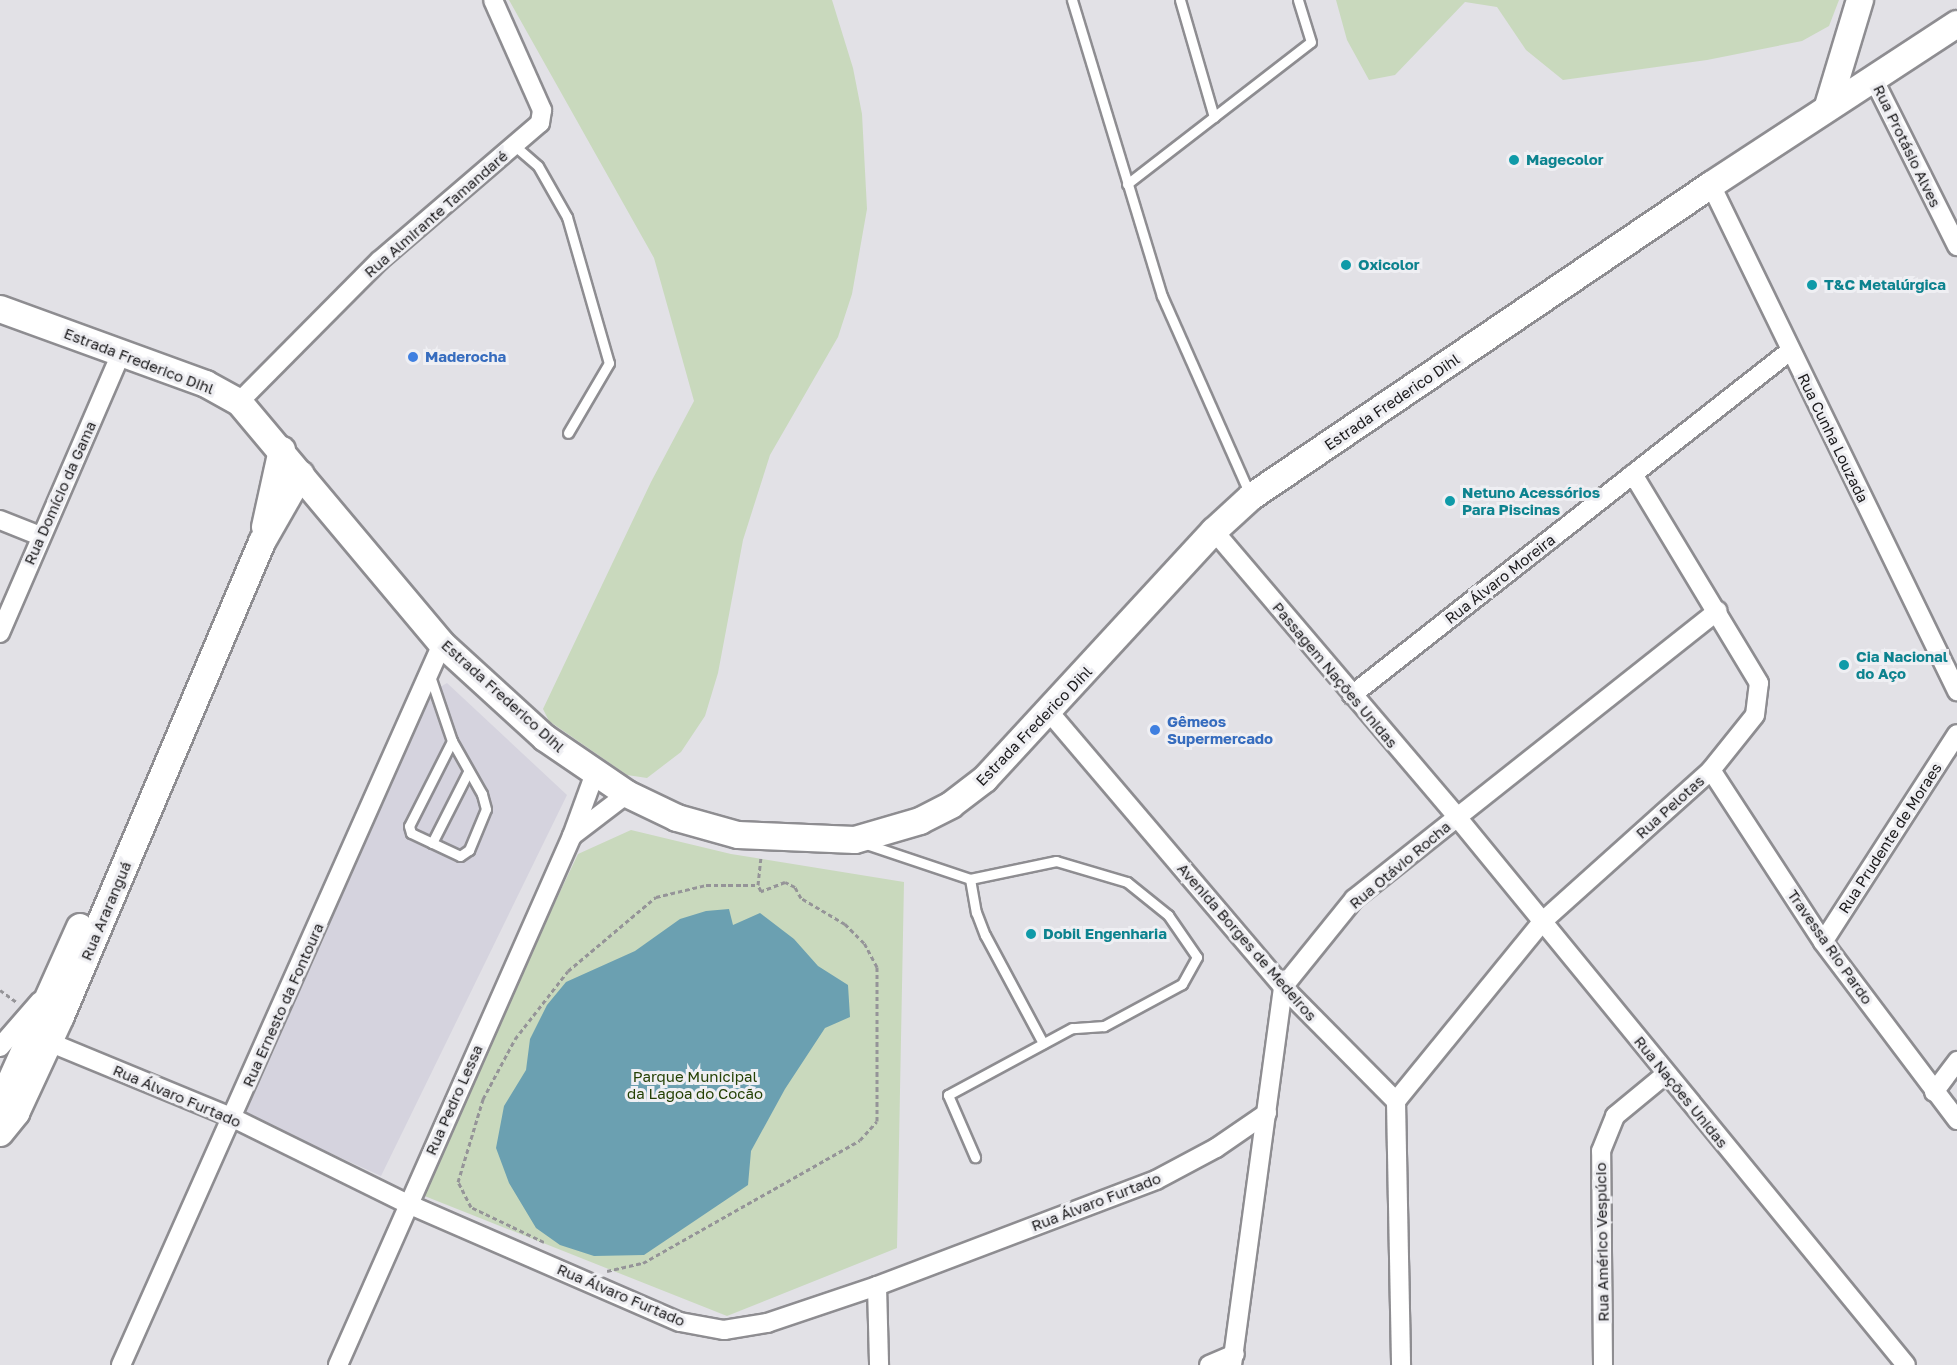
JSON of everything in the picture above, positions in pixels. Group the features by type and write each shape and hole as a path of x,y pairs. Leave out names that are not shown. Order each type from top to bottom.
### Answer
{"main road":[{"path":"1828,106 1860,0"},
{"name":"Estrada Frederico Dihl","path":"0,309 206,384 239,402 282,450 442,644 545,738 627,794 677,818 764,838 855,840 920,821 951,806 985,779 1050,713 1214,531 1251,497 1711,184 1957,24"},
{"name":"Rua Araranguá","path":"262,542 282,450"},
{"name":"Rua Araranguá","path":"0,1132 16,1113 49,1042 186,726 200,682 262,542 282,513 302,474"},
{"path":"282,513 330,509"},
{"name":"Rua Araranguá","path":"0,1105 173,721 200,682"}],"street":[{"name":"Rua Almirante Tamandaré","path":"239,402 379,261 515,146 543,116 493,0"},
{"name":"Rua Protásio Alves","path":"1873,78 1957,246"},
{"name":"Rua Cunha Louzada","path":"1711,184 1790,351 1957,691"},
{"name":"Rua Álvaro Moreira","path":"1352,695 1790,351"},
{"name":"Rua Domício da Gama","path":"0,633 40,536 121,354"},
{"name":"Rua Pelotas","path":"1396,1101 1543,921 1711,770 1755,715 1760,700 1759,683 1718,611 1633,474"},
{"path":"0,520 40,536"},
{"name":"Passagem Nações Unidas","path":"1214,531 1457,817"},
{"name":"Rua Otávio Rocha","path":"1283,987 1354,899 1718,611"},
{"name":"Rua Ernesto da Fontoura","path":"121,1365 233,1118 442,644"},
{"name":"Avenida Borges de Medeiros","path":"1050,713 1283,987 1396,1101"},
{"name":"Rua Prudente de Moraes","path":"1823,942 1957,734"},
{"name":"Travessa Rio Pardo","path":"1711,770 1823,942 1957,1120"},
{"name":"Rua Pedro Lessa","path":"338,1365 572,836 595,773"},
{"name":"Rua Pedro Lessa","path":"572,836 627,794"},
{"name":"Rua Nações Unidas","path":"1457,817 1906,1365"},
{"path":"1209,1365 1233,1360 1283,987"},
{"path":"0,1047 53,988"},
{"name":"Rua Álvaro Furtado","path":"49,1042 233,1118 408,1204 680,1322 724,1330 768,1323 877,1286 1156,1180 1216,1148 1267,1113"},
{"path":"1934,1092 1957,1061"},
{"name":"Rua Américo Vespúcio","path":"1603,1365 1601,1151 1615,1116 1666,1074"},
{"path":"1396,1101 1401,1365"},
{"path":"877,1286 879,1365"}],"lane":[{"path":"1072,0 1162,296 1251,497"},
{"path":"1180,0 1214,117"},
{"path":"1127,184 1311,42 1298,0"},
{"path":"515,146 538,166 567,217 609,363 568,433"},
{"path":"429,674 452,741 486,809 469,850 457,856 411,833 409,826 452,741"},
{"path":"432,843 468,772"},
{"path":"855,840 970,879 1056,861 1126,882 1168,915 1197,957 1182,984 1104,1026 1072,1028 948,1095 975,1157"},
{"path":"970,879 976,912 985,935 1043,1043"}],"path":[{"path":"598,1267 608,1271 643,1263 860,1140 877,1121 877,967 864,943 845,924 801,898 795,887 785,882 761,891 758,885 764,838"},
{"path":"550,1245 471,1207 458,1182 483,1098 516,1039 568,971 656,897 706,885 758,885"}],"shaded area":[{"path":"447,683 567,795 381,1176 241,1113 422,698"}],"green space":[{"path":"509,0 832,0 853,68 862,114 867,209 852,294 838,337 770,455 743,540 718,673 705,716 681,752 647,778 627,775 549,721 543,709 651,482 694,401 654,258"},
{"path":"1336,0 1839,0 1829,26 1802,41 1707,60 1563,80 1526,50 1497,7 1465,2 1395,75 1369,80 1347,40"},
{"name":"Parque Municipal da Lagoa do Cocão","path":"631,830 731,854 904,882 897,1248 727,1316 417,1193 578,854"}],"water":[{"path":"729,909 733,925 760,913 794,939 818,966 848,985 850,1017 825,1028 785,1089 751,1151 748,1185 644,1255 594,1256 560,1245 536,1228 509,1183 496,1148 504,1106 526,1070 530,1039 547,1005 566,982 635,951 680,919 706,911"}],"place":[{"name":"Magecolor","path":"1514,160"},
{"name":"Oxicolor","path":"1346,265"},
{"name":"T&C Metalúrgica","path":"1812,285"},
{"name":"Maderocha","path":"413,357"},
{"name":"Netuno Acessórios Para Piscinas","path":"1450,501"},
{"name":"Cia Nacional do Aço","path":"1844,665"},
{"name":"Gêmeos Supermercado","path":"1155,730"},
{"name":"Dobil Engenharia","path":"1031,934"}]}
